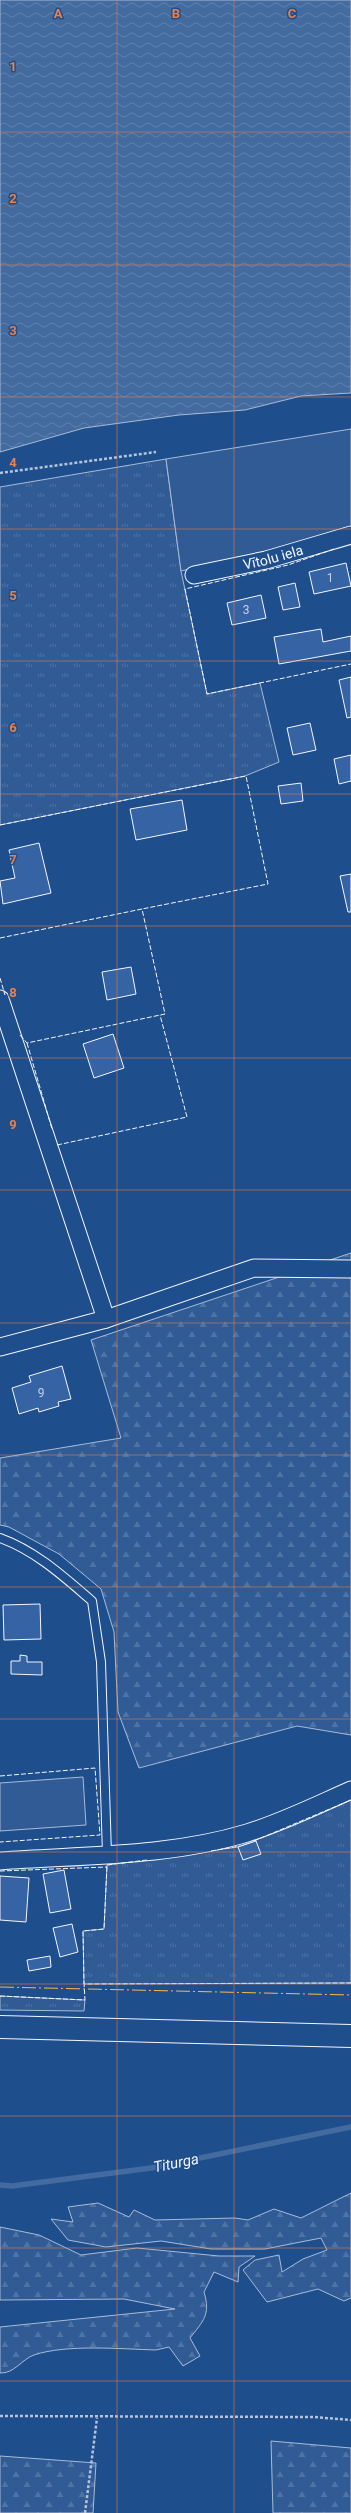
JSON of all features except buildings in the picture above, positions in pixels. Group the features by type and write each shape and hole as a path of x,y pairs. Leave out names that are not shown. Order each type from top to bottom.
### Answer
{"main road":[{"path":"0,2027 351,2036"}],"street":[{"name":"Vītolu iela","path":"194,575 266,560 351,535"},
{"path":"0,999 106,1319"},
{"path":"0,1347 106,1319 254,1268 351,1269"},
{"path":"0,1861 168,1850 247,1833 351,1790"}],"lane":[{"path":"0,1538 12,1543 47,1563 92,1601 101,1662 106,1854"}],"path":[{"path":"0,473 156,452"},
{"path":"0,2416 97,2418 314,2417 351,2420"},
{"path":"85,2513 97,2418"}],"green space":[{"path":"166,459 181,571 207,694 260,683 279,762 245,776 0,825 0,487"},
{"path":"351,1253 351,1735 297,1726 139,1768 118,1712 114,1632 101,1589 59,1554 9,1527 0,1525 0,1458 121,1438 91,1340"},
{"path":"351,1800 351,1983 84,1984 83,1931 104,1929 107,1865 238,1847"},
{"path":"0,1996 85,2000 84,2011 0,2010"},
{"path":"351,2193 351,2298 344,2301 318,2289 267,2302 243,2270 255,2260 279,2255 282,2272 303,2259 327,2250 321,2238 265,2249 211,2249 161,2241 106,2247 68,2240 51,2219 73,2222 68,2207 98,2203 129,2217 134,2210 155,2220 235,2218 248,2220 274,2209 301,2218"},
{"path":"0,2227 39,2235 81,2255 137,2248 219,2256 255,2256 239,2267 238,2282 214,2272 204,2292 207,2306 206,2312 199,2327 190,2338 200,2356 183,2366 169,2347 156,2350 78,2348 62,2349 34,2355 14,2369 5,2373 0,2373 0,2327 175,2309 124,2299 0,2300"},
{"path":"271,2441 351,2448 351,2513 273,2513"},
{"path":"0,2456 96,2463 93,2513 0,2513"}],"shaded area":[{"path":"351,429 351,526 279,548 181,571 166,459"},
{"path":"83,1777 86,1825 0,1831 0,1783"}],"water":[{"path":"0,0 351,0 351,393 301,396 245,410 179,415 84,428 0,452"}],"waterway":[{"name":"Titurga","path":"0,2185 12,2186 151,2168 351,2127"}],"fence":[{"path":"334,549 288,565 185,589 207,694 351,664"},
{"path":"0,825 246,776 268,884 142,909"},
{"path":"0,938 142,909 165,1014 27,1043 19,1034"},
{"path":"0,978 5,995"},
{"path":"57,1145 187,1117 160,1015"},
{"path":"27,1043 52,1129"},
{"path":"0,1776 95,1768 100,1835 0,1842"},
{"path":"254,1841 351,1800"},
{"path":"211,1851 240,1846"},
{"path":"147,1860 107,1865 104,1929 83,1931 84,1984 351,1983"},
{"path":"0,1871 107,1867"},
{"path":"0,1996 85,2000 84,1983"}],"power":[{"path":"0,1987 351,1995"}]}
